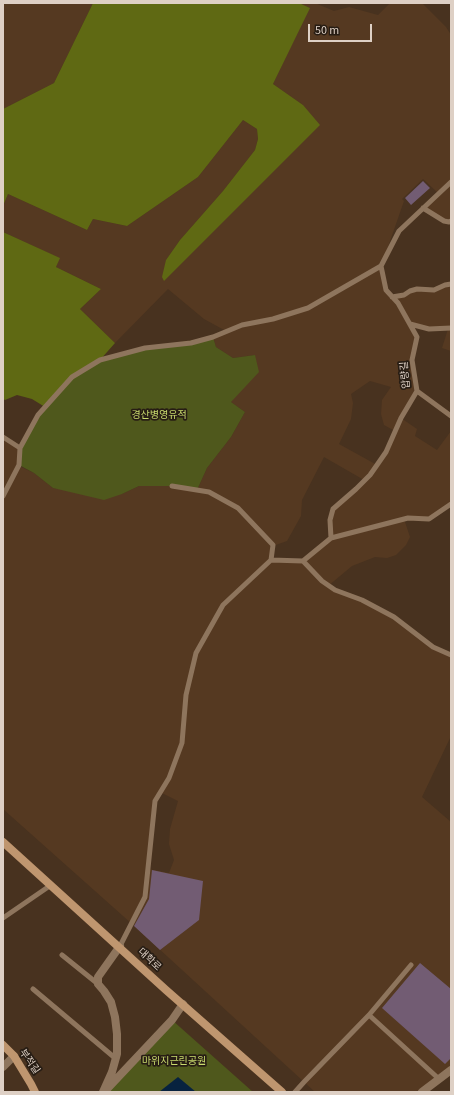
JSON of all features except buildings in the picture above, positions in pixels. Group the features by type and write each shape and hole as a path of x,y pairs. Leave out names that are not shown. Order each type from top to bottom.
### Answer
{"main road":[{"name":"대학로","path":"3,842 282,1092"},
{"name":"부적길","path":"3,1045 14,1056 35,1092"}],"street":[{"path":"103,1092 112,1072 117,1034 111,1002 104,990 98,984 98,977 120,946"},
{"path":"103,1092 172,1020 182,1004"},
{"path":"3,1067 14,1056"},
{"path":"422,1092 451,1070"}],"lane":[{"path":"3,496 19,466 20,448 38,415 72,377 100,360 145,348 191,343 213,337 242,325 273,319 308,308 381,266 399,231 451,182"},
{"path":"423,208 444,221 451,221"},
{"name":"압량길","path":"331,538 330,520 333,509 356,489 377,466 386,452 401,418 417,391 412,360 416,337 398,303 386,290 381,266"},
{"path":"392,297 404,295 417,289 434,290 451,284"},
{"path":"410,324 429,329 451,328"},
{"path":"417,391 451,416"},
{"path":"3,436 20,448"},
{"path":"120,946 145,898 155,801 169,778 182,743 186,695 196,653 223,604 271,560 273,546 238,508 209,492 172,486"},
{"path":"271,560 303,561 331,538 408,518 429,519 451,504"},
{"path":"303,561 322,581 335,590 362,600 394,617 434,647 451,655"},
{"path":"3,918 50,885"},
{"path":"62,956 98,984"},
{"path":"295,1092 369,1015 411,965"},
{"path":"33,989 115,1058"},
{"path":"369,1015 439,1079"}],"shaded area":[{"path":"3,3 93,3 54,83 3,109"},
{"path":"299,3 315,3 334,11 349,7 378,15 390,3 422,3 446,27 451,35 451,221 449,222 423,208 438,193 423,179 402,199 404,201 381,267 386,290 392,297 410,291 434,290 451,284 451,351 442,348 448,329 429,329 410,324 417,337 412,360 417,391 401,418 417,429 415,436 437,450 451,431 451,504 429,519 404,519 410,537 406,545 396,555 387,558 375,557 352,566 328,586 394,617 433,647 451,655 451,736 422,797 451,822 451,1070 422,1092 315,1092 132,924 3,809 3,437 20,448 19,466 34,473 53,488 122,494 139,486 172,486 197,490 207,468 231,437 245,412 231,402 255,355 233,358 216,347 213,337 226,331 204,319 168,289 115,343 80,309 101,289 56,267 59,258 3,232 3,206 8,194 87,230 93,219 127,226 198,177 243,120 257,129 258,139 255,150 223,191 180,240 166,260 303,105 273,84 309,8","holes":["370,381 391,387 382,400 381,414 384,425 395,431 377,465 339,444 351,419 353,403 351,394","324,457 364,480 333,509 331,538 303,561 271,560 273,546 287,541 301,516 302,500","160,792 178,801 170,829 169,844 174,860 169,873 148,869 155,801"]}],"green space":[{"path":"93,3 299,3 310,8 273,84 303,105 320,125 164,281 162,277 166,260 180,240 223,191 255,150 258,139 257,129 243,120 198,177 127,226 93,219 87,230 8,194 3,206 3,109 54,83"},
{"path":"3,232 60,258 56,267 101,289 80,309 115,343 100,360 72,377 45,407 32,399 17,395 5,400 3,399"},
{"name":"경산병영유적","path":"213,337 216,347 233,358 255,355 259,372 231,402 245,412 231,437 207,468 197,490 172,486 139,486 104,500 53,488 34,473 19,465 20,452 38,415 72,377 100,360 145,348"},
{"name":"마위지근린공원","path":"172,1020 253,1092 105,1092"}],"water":[{"path":"178,1077 196,1092 159,1092"}]}
